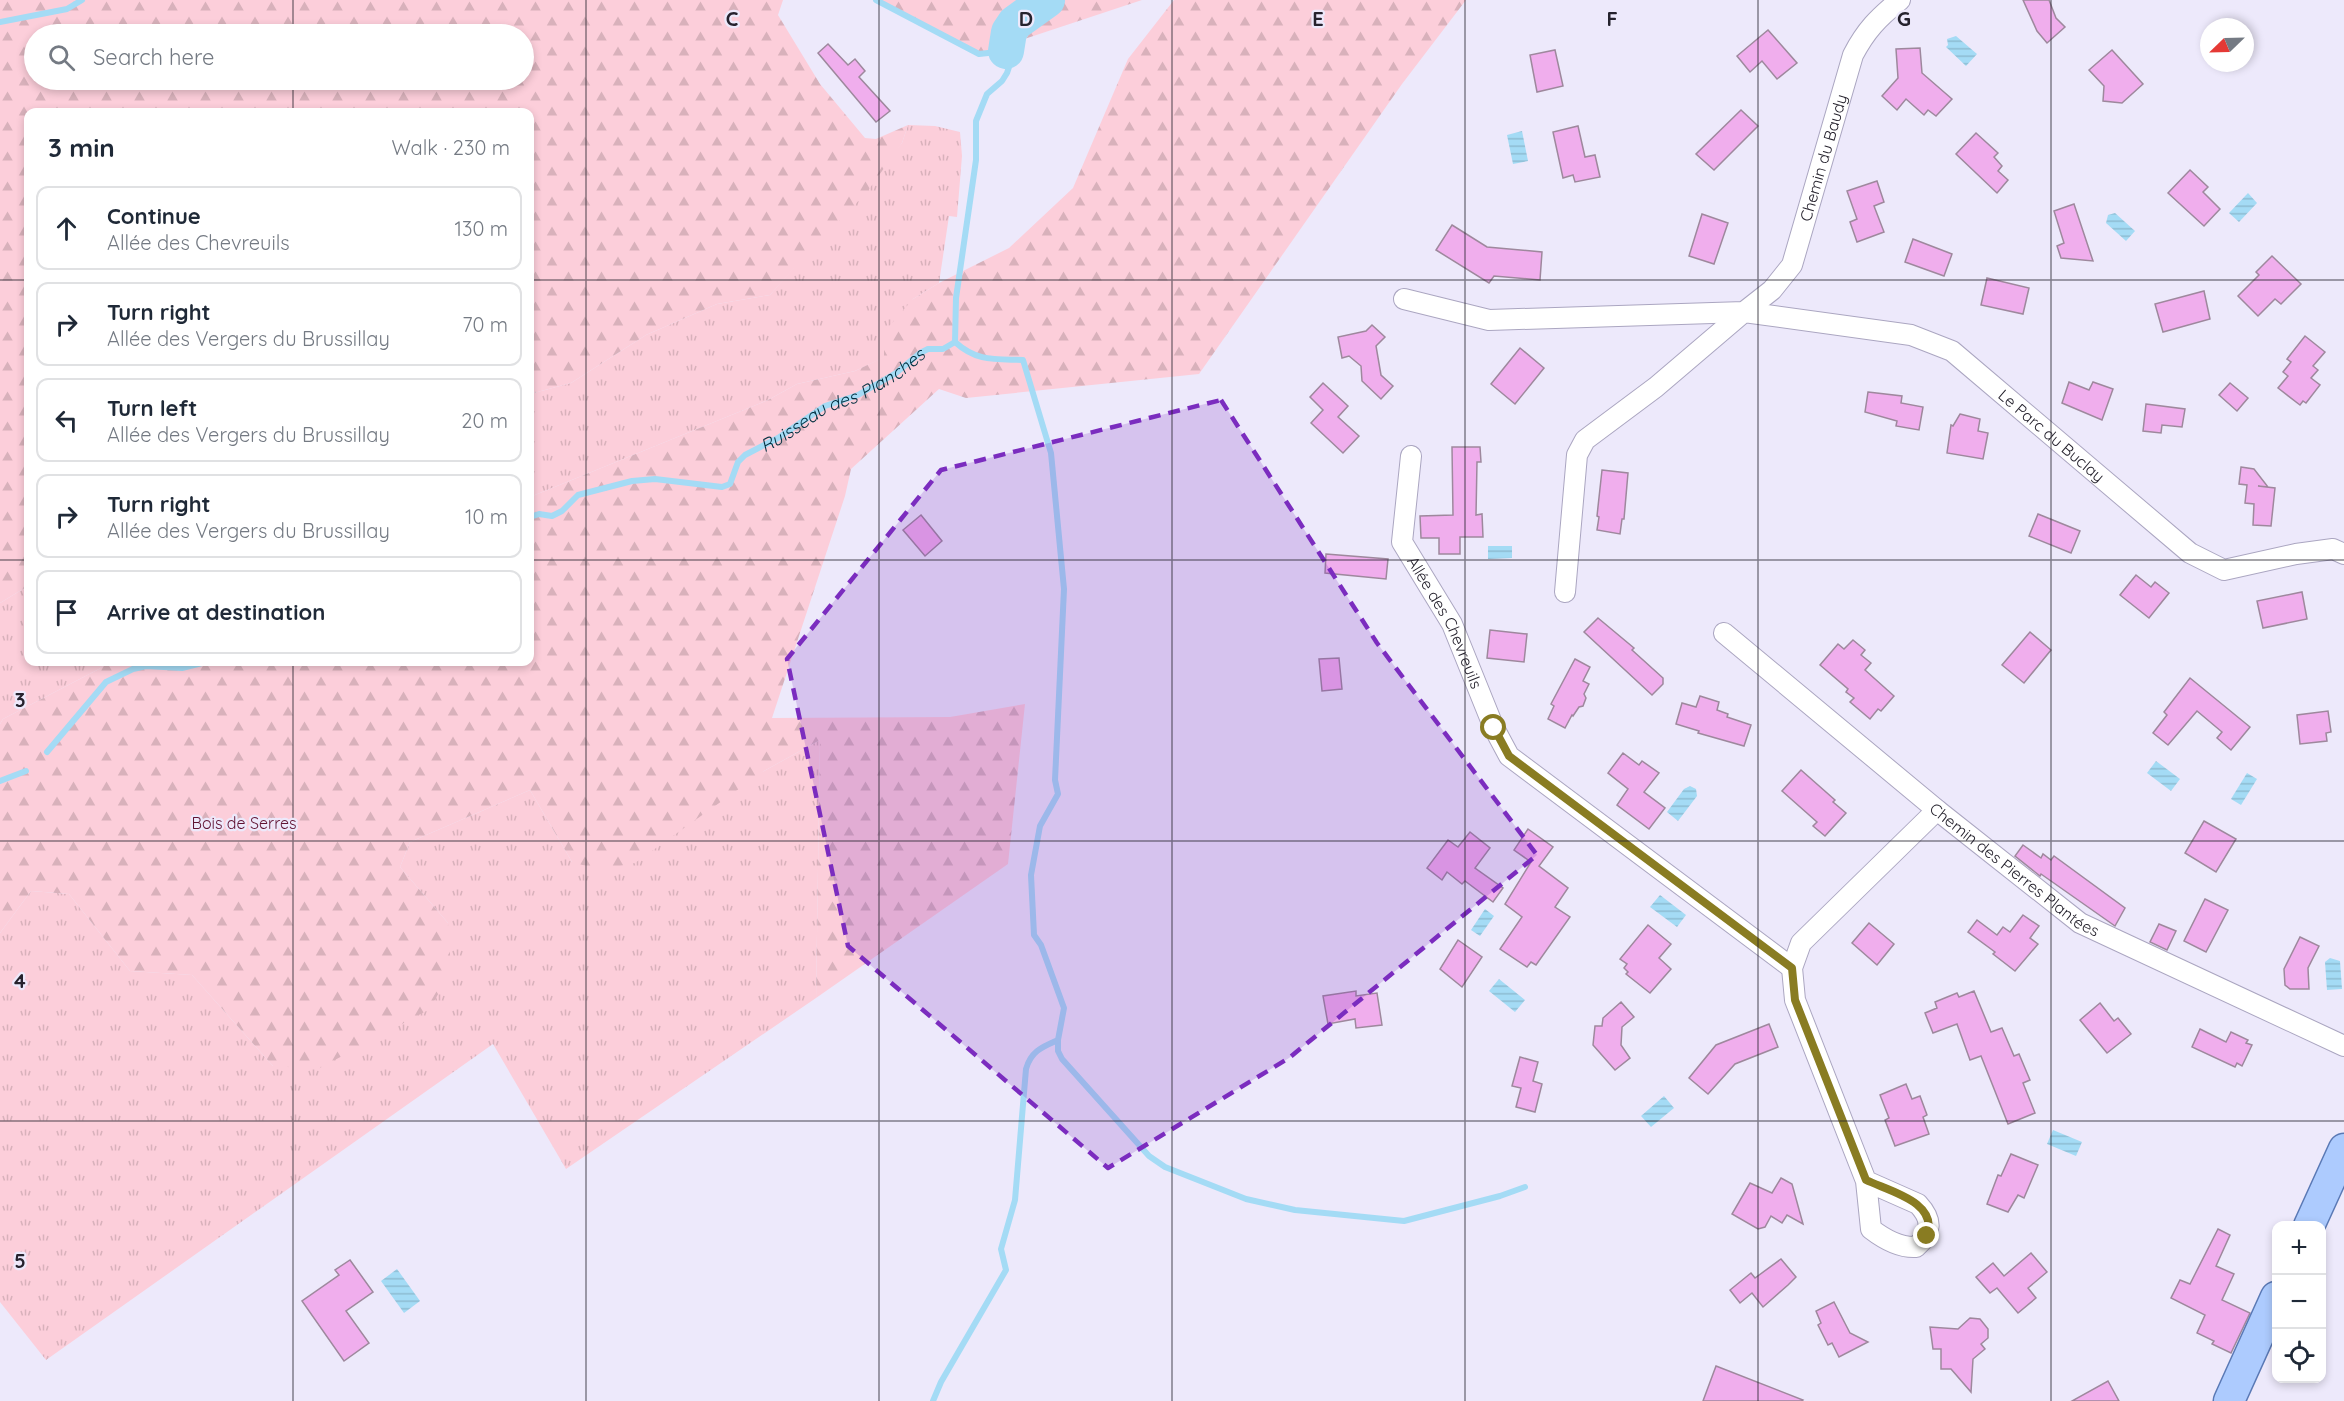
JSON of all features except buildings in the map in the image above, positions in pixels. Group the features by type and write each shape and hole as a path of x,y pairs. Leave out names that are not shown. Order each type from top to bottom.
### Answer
{"main road":[{"path":"2311,1221 2344,1149"},
{"path":"2229,1401 2272,1308"}],"street":[{"name":"Chemin du Baudy","path":"1565,592 1577,455 1580,446 1656,387 1772,290 1792,265 1853,55 1864,34 1878,18 1900,0"},
{"path":"1404,299 1489,320 1744,312"},
{"name":"Le Parc du Buclay","path":"1744,312 1911,334 1952,351 2190,553 2224,570 2305,552 2333,549 2344,554"},
{"name":"Allée des Chevreuils","path":"1411,456 1402,542 1452,624 1494,728 1509,756 1792,968"},
{"name":"Chemin des Pierres Plantées","path":"1724,633 1937,810 2080,923 2344,1046"},
{"path":"1866,1180 1795,1000 1792,968 1801,943 1937,810"}],"highlighted area":[{"path":"1221,400 1377,643 1537,855 1289,1058 1108,1168 848,946 787,659 941,470"}],"green space":[{"path":"0,0 783,0 778,15 820,84 865,138 876,139 908,125 902,143 867,192 770,295 717,304 646,335 571,383 534,393 534,108 24,108 24,588 0,603"},
{"path":"876,0 1142,0 979,54"},
{"name":"Bois de Serres","path":"1174,0 1466,0 1402,84 1199,374 966,398 939,389 851,469 845,496 772,718 950,717 1025,704 1008,864 816,998 820,740 764,771 635,863 600,870 572,862 530,790 410,842 400,867 448,923 451,970 430,1009 318,1069 273,1066 192,975 130,971 69,894 31,891 0,933 0,724 3,719 103,666 534,666 534,495 768,400 797,384 855,371 884,357 884,332 913,299 939,283 1009,248 1073,188 1128,59"},
{"path":"908,125 935,126 960,132 962,156 957,217 949,216 939,283 913,299 885,357 855,371 797,384 768,400 534,495 534,393 571,383 646,335 717,304 770,295 902,143"},
{"path":"24,588 24,666 103,666 3,719 0,724 0,603"},
{"path":"820,740 816,998 566,1169 493,1044 46,1360 0,1302 0,933 31,891 69,894 130,971 192,975 273,1066 448,923 400,867 410,842 530,790 572,862 764,771"}],"water":[{"path":"1956,36 1977,54 1966,66 1946,47 1947,39"},
{"path":"1522,131 1528,161 1513,164 1507,135"},
{"path":"2248,193 2257,203 2239,222 2229,213"},
{"path":"2115,213 2135,231 2126,241 2106,223 2108,215"},
{"path":"1488,546 1512,546 1512,558 1488,559"},
{"path":"2156,761 2180,779 2171,791 2147,773"},
{"path":"2247,773 2257,779 2241,805 2231,799"},
{"path":"1690,786 1696,789 1697,796 1678,821 1667,812 1684,789"},
{"path":"1660,895 1686,915 1677,927 1650,907"},
{"path":"1485,909 1494,916 1480,936 1471,930"},
{"path":"2330,958 2340,961 2342,989 2327,990 2325,962"},
{"path":"1499,979 1525,1000 1515,1012 1489,991"},
{"path":"1664,1096 1674,1108 1651,1127 1641,1116"},
{"path":"2053,1130 2082,1142 2076,1156 2047,1144"},
{"path":"397,1269 420,1301 404,1313 381,1281"}],"waterway":[{"path":"0,22 67,9 82,0"},
{"name":"Ruisseau des Planches","path":"876,0 979,54 1006,51 1009,67 1007,73 1002,81 987,94 976,121 976,160 956,298 955,342"},
{"name":"Ruisseau des Planches","path":"1006,51 1009,32 1015,23 1047,0"},
{"name":"Ruisseau des Planches","path":"534,516 552,516 562,511 578,495 632,481 655,479 722,487 730,484 738,462 745,455 778,438 825,406 858,395 896,373 920,353 928,349 943,349 955,342"},
{"path":"933,1401 941,1382 1006,1270 1001,1249 1015,1200 1026,1069 1034,1054 1058,1040 1064,1008 1041,945 1034,935 1031,875 1040,826 1058,794 1055,780 1064,589 1051,453 1023,360 979,356 955,342"},
{"name":"Ruisseau des Planches","path":"47,752 106,682 133,669 146,666"},
{"name":"Ruisseau des Planches","path":"146,666 182,668 190,666"},
{"name":"Ruisseau des Planches","path":"0,781 26,771"},
{"path":"1058,1040 1058,1051 1062,1059 1149,1156 1165,1167 1246,1199 1295,1210 1404,1221 1500,1196 1525,1187"}],"route":[{"path":"1494,728 1509,756 1792,968 1795,1000 1866,1180 1918,1204 1923,1209 1928,1222 1927,1236"}]}
